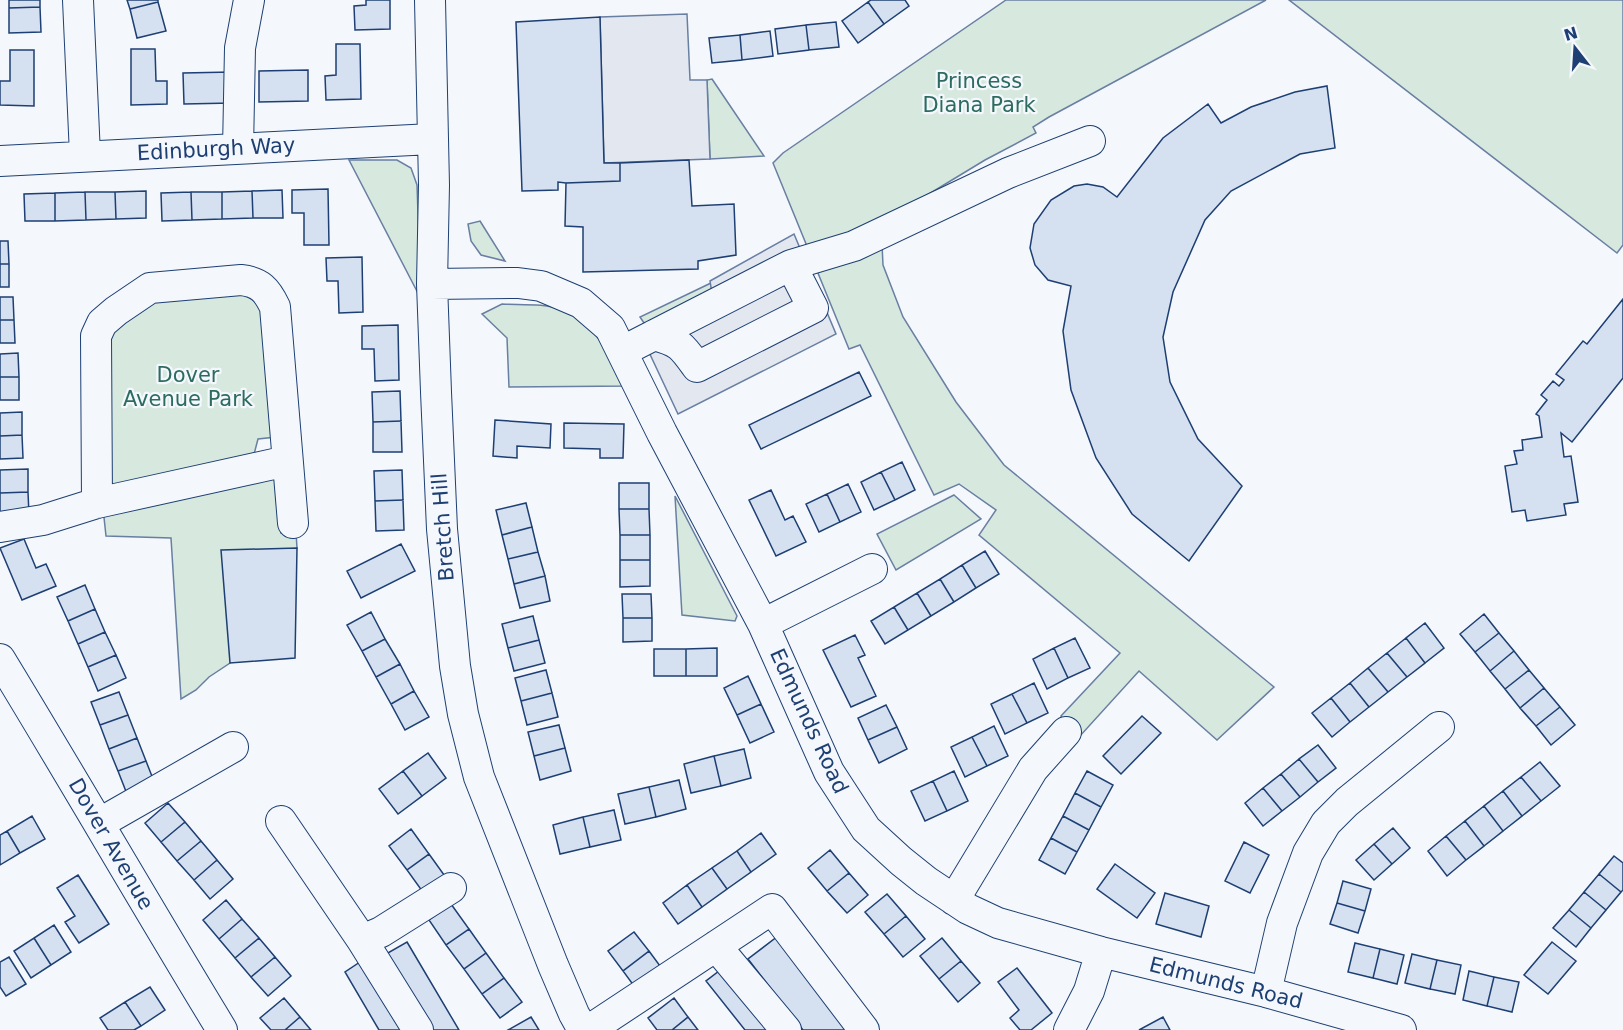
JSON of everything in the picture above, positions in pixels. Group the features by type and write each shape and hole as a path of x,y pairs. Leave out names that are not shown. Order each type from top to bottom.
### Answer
{"street":[{"path":"78,0 85,155"},
{"path":"238,149 240,48 249,0"},
{"name":"Bretch Hill","path":"430,0 434,185 432,284 443,539 448,604 463,714 479,777 490,806 553,966 574,1014 584,1030"},
{"name":"Edinburgh Way","path":"0,161 432,139"},
{"path":"622,351 791,265 854,246 1008,173 1090,141"},
{"path":"654,335 674,341 697,367 813,308 791,265"},
{"path":"97,503 96,336 102,323 116,310 150,288 241,280 254,281 267,290 274,307 292,523"},
{"name":"Edmunds Road","path":"432,284 518,283 541,286 581,303 610,328 662,434 764,624 822,758 866,829 901,861 968,909 998,923 1101,952 1266,992 1401,1030"},
{"path":"0,527 43,520 97,503 287,461"},
{"path":"764,624 872,569"},
{"name":"Dover Avenue","path":"0,659 222,1030"},
{"path":"1266,992 1285,914 1308,853 1326,823 1347,802 1439,727"},
{"path":"954,900 1033,769 1066,732"},
{"path":"100,823 233,747"},
{"path":"281,821 362,940 418,1030"},
{"path":"362,940 381,932 451,888"},
{"path":"589,1030 772,909 864,1030"},
{"path":"716,946 786,1030"},
{"path":"1069,1030 1089,991 1101,952"}],"green space":[{"name":"Princess Diana Park","path":"1006,0 1266,0 1049,117 1033,127 1036,133 985,160 881,223 883,265 903,317 956,402 1004,465 1274,687 1217,740 1139,671 1080,736 1066,732 1061,716 1120,653 979,535 996,510 959,484 934,495 860,345 849,349 773,163 783,153"},
{"path":"1289,0 1623,0 1623,245 1617,253"},
{"path":"712,79 764,156 710,159 707,80"},
{"path":"349,160 397,160 411,168 417,185 421,299"},
{"path":"480,221 505,261 481,255 471,241 468,224"},
{"path":"711,283 712,293 648,329 640,317"},
{"name":"Dover Avenue Park","path":"241,292 264,308 276,437 258,439 252,462 105,494 110,333 166,295"},
{"path":"502,304 548,306 574,316 584,323 601,342 628,386 509,387 507,338 482,314"},
{"path":"277,477 281,533 296,532 297,548 230,663 181,699 171,538 106,536 103,508"},
{"path":"954,495 981,519 896,570 877,534"},
{"path":"675,496 737,616 735,621 682,615"}],"shaded area":[{"path":"687,14 690,80 707,80 710,159 604,163 600,17"},
{"path":"794,234 836,334 678,414 640,333 712,293 710,281"}],"building":[{"path":"9,0 40,0 40,7 9,8"},
{"path":"127,0 158,0 158,2 130,9"},
{"path":"366,0 390,0 390,29 355,30 354,6 366,5"},
{"path":"871,0 905,0 909,6 884,24 868,2"},
{"path":"158,2 166,31 137,38 130,9"},
{"path":"868,2 884,24 858,43 842,21"},
{"path":"40,7 41,32 9,33 9,8"},
{"path":"600,17 604,163 620,163 620,181 558,182 558,190 522,191 516,22"},
{"path":"836,22 839,47 809,50 806,25"},
{"path":"806,25 809,50 778,54 775,29"},
{"path":"770,31 773,56 742,60 740,35"},
{"path":"740,35 742,60 712,63 709,38"},
{"path":"336,44 360,44 361,99 326,100 325,76 336,75"},
{"path":"131,49 155,49 156,81 167,81 167,104 131,105"},
{"path":"10,50 34,50 34,106 0,105 0,81 10,81"},
{"path":"308,70 308,101 259,102 259,71"},
{"path":"232,72 232,103 184,104 183,73"},
{"path":"1327,86 1335,148 1300,154 1231,191 1205,220 1173,292 1163,337 1170,382 1198,439 1242,486 1189,561 1132,514 1096,458 1071,390 1063,331 1071,286 1048,280 1035,265 1030,248 1034,224 1051,200 1074,186 1087,184 1103,187 1117,197 1163,138 1208,104 1221,123 1251,107 1295,92"},
{"path":"689,160 692,206 734,204 736,255 698,261 698,269 583,272 583,227 565,226 566,183 620,181 620,163"},
{"path":"328,189 329,245 304,245 304,213 292,213 292,190"},
{"path":"282,190 283,218 253,218 252,191"},
{"path":"146,191 146,218 116,219 115,192"},
{"path":"252,191 253,218 222,219 222,192"},
{"path":"85,192 86,220 55,221 55,193"},
{"path":"85,192 115,192 116,219 86,220"},
{"path":"191,192 192,220 162,221 161,193"},
{"path":"191,192 222,192 222,219 192,220"},
{"path":"55,193 55,221 25,221 24,194"},
{"path":"0,241 8,241 9,264 0,264"},
{"path":"362,257 363,312 339,313 338,281 327,281 326,258"},
{"path":"0,264 9,264 9,287 0,287"},
{"path":"0,297 13,297 14,320 0,320"},
{"path":"1623,299 1623,378 1572,442 1561,433 1564,457 1571,456 1578,502 1564,504 1566,515 1527,521 1525,510 1512,512 1505,466 1517,464 1514,451 1523,450 1522,440 1542,437 1539,416 1536,414 1547,400 1541,395 1553,381 1559,386 1564,380 1556,374 1583,341 1587,344"},
{"path":"0,320 14,320 15,343 0,343"},
{"path":"398,325 399,380 375,381 374,349 362,349 362,326"},
{"path":"18,353 19,377 0,377 0,354"},
{"path":"859,372 871,396 761,449 749,425"},
{"path":"0,377 19,377 19,400 0,400"},
{"path":"400,391 401,421 373,422 372,392"},
{"path":"22,412 22,435 0,436 0,413"},
{"path":"495,420 551,424 550,448 517,446 517,458 493,456"},
{"path":"401,421 402,452 373,452 373,422"},
{"path":"564,423 624,424 623,458 600,458 600,449 564,448"},
{"path":"22,435 23,458 0,459 0,436"},
{"path":"902,462 915,490 895,500 881,472"},
{"path":"28,469 28,492 0,493 0,470"},
{"path":"402,470 403,500 375,501 374,471"},
{"path":"881,472 895,500 874,510 861,482"},
{"path":"619,483 649,483 649,509 619,509"},
{"path":"848,484 861,512 840,522 827,494"},
{"path":"771,490 785,520 793,516 806,542 776,556 749,500"},
{"path":"28,492 29,515 0,516 0,493"},
{"path":"827,494 840,522 819,532 806,504"},
{"path":"403,500 404,530 376,531 375,501"},
{"path":"526,503 532,527 502,535 496,510"},
{"path":"619,509 649,509 650,535 620,535"},
{"path":"532,527 538,552 508,559 502,535"},
{"path":"620,535 650,535 650,560 620,560"},
{"path":"24,539 36,568 46,564 56,586 22,600 0,548"},
{"path":"401,544 415,571 361,598 347,571"},
{"path":"297,548 295,658 230,663 221,550"},
{"path":"985,551 999,574 976,588 962,565"},
{"path":"538,552 545,576 514,584 508,559"},
{"path":"620,560 650,560 650,586 620,587"},
{"path":"962,565 976,588 954,602 940,579"},
{"path":"545,576 550,601 520,608 514,584"},
{"path":"940,579 954,602 931,616 917,593"},
{"path":"85,585 95,609 68,621 57,597"},
{"path":"917,593 931,616 908,630 894,607"},
{"path":"622,594 651,594 652,618 623,618"},
{"path":"894,607 908,630 885,644 871,621"},
{"path":"95,609 105,632 78,644 68,621"},
{"path":"371,612 385,639 362,651 347,625"},
{"path":"1484,614 1499,633 1475,652 1460,634"},
{"path":"533,616 539,640 508,648 502,624"},
{"path":"623,618 652,618 652,641 623,642"},
{"path":"1425,623 1444,648 1425,663 1406,638"},
{"path":"105,632 116,655 88,667 78,644"},
{"path":"1499,633 1514,651 1490,671 1475,652"},
{"path":"855,635 865,655 858,658 876,696 851,707 823,650"},
{"path":"1075,638 1090,668 1068,678 1054,648"},
{"path":"1406,638 1425,663 1407,677 1387,653"},
{"path":"385,639 400,664 376,677 362,651"},
{"path":"539,640 545,663 514,671 508,648"},
{"path":"717,648 717,676 686,676 686,649"},
{"path":"1054,648 1068,678 1047,689 1033,659"},
{"path":"654,649 686,649 686,676 654,676"},
{"path":"1514,651 1529,670 1505,689 1490,671"},
{"path":"1387,653 1407,677 1388,692 1368,668"},
{"path":"116,655 126,678 98,691 88,667"},
{"path":"400,664 414,691 391,704 376,677"},
{"path":"1368,668 1388,692 1369,707 1350,683"},
{"path":"546,670 552,693 521,701 515,678"},
{"path":"1529,670 1544,688 1520,708 1505,689"},
{"path":"748,676 761,704 737,715 724,688"},
{"path":"1034,683 1048,713 1027,723 1012,694"},
{"path":"1350,683 1369,707 1350,722 1331,698"},
{"path":"1544,688 1560,707 1536,726 1520,708"},
{"path":"414,691 429,717 405,730 391,704"},
{"path":"119,692 128,715 100,725 91,702"},
{"path":"552,693 558,717 527,725 521,701"},
{"path":"1012,694 1027,723 1005,734 991,704"},
{"path":"1331,698 1350,722 1332,737 1312,713"},
{"path":"761,704 774,732 750,743 737,715"},
{"path":"886,705 897,727 868,740 858,718"},
{"path":"1560,707 1575,725 1551,745 1536,726"},
{"path":"128,715 137,738 109,749 100,725"},
{"path":"1142,716 1161,733 1121,774 1103,756"},
{"path":"559,725 565,748 534,756 528,732"},
{"path":"994,726 1008,756 987,766 972,737"},
{"path":"897,727 907,749 879,763 868,740"},
{"path":"972,737 987,766 965,777 951,747"},
{"path":"137,738 146,761 118,771 109,749"},
{"path":"1318,745 1336,768 1318,782 1299,759"},
{"path":"565,748 571,771 540,780 534,756"},
{"path":"744,749 751,778 721,786 714,756"},
{"path":"428,753 446,778 422,796 403,771"},
{"path":"714,756 721,786 691,793 684,764"},
{"path":"1299,759 1318,782 1300,797 1281,774"},
{"path":"146,761 155,784 127,794 118,771"},
{"path":"1540,762 1560,786 1541,801 1521,777"},
{"path":"403,771 422,796 398,814 379,789"},
{"path":"954,771 968,801 947,811 933,781"},
{"path":"1087,771 1113,785 1101,807 1075,793"},
{"path":"1281,774 1300,797 1282,811 1263,788"},
{"path":"1521,777 1541,801 1522,816 1503,791"},
{"path":"679,780 686,809 656,817 649,787"},
{"path":"933,781 947,811 925,821 911,791"},
{"path":"649,787 656,817 625,824 618,794"},
{"path":"1263,788 1282,811 1263,826 1245,803"},
{"path":"1503,791 1522,816 1503,831 1484,806"},
{"path":"1075,793 1101,807 1089,830 1063,816"},
{"path":"168,803 185,822 161,842 145,823"},
{"path":"1484,806 1503,831 1484,846 1465,821"},
{"path":"614,810 621,840 590,847 583,817"},
{"path":"32,816 45,839 20,853 7,831"},
{"path":"1063,816 1089,830 1077,852 1051,838"},
{"path":"583,817 590,847 560,854 553,825"},
{"path":"1465,821 1484,846 1466,860 1446,836"},
{"path":"185,822 201,841 177,861 161,842"},
{"path":"1393,828 1410,848 1392,864 1374,844"},
{"path":"411,829 429,854 407,870 389,846"},
{"path":"7,831 20,853 0,865 0,835"},
{"path":"761,833 776,854 751,872 737,851"},
{"path":"1446,836 1466,860 1447,876 1428,851"},
{"path":"1051,838 1077,852 1065,874 1039,860"},
{"path":"201,841 217,860 194,880 177,861"},
{"path":"1244,842 1269,855 1250,893 1225,881"},
{"path":"1374,844 1392,864 1374,880 1356,860"},
{"path":"830,850 849,873 827,891 808,868"},
{"path":"737,851 751,872 727,889 712,868"},
{"path":"429,854 447,879 425,895 407,870"},
{"path":"1614,856 1623,863 1623,890 1621,892 1599,874"},
{"path":"217,860 233,879 210,899 194,880"},
{"path":"1115,864 1155,893 1137,918 1097,889"},
{"path":"712,868 727,889 702,907 687,885"},
{"path":"849,873 868,895 847,913 827,891"},
{"path":"1599,874 1621,892 1606,910 1584,892"},
{"path":"78,875 109,924 79,943 65,922 75,916 57,888"},
{"path":"1343,881 1371,889 1365,911 1337,903"},
{"path":"687,885 702,907 678,924 663,903"},
{"path":"1584,892 1606,910 1591,928 1569,910"},
{"path":"1165,893 1209,906 1201,937 1156,924"},
{"path":"887,894 906,916 884,934 865,912"},
{"path":"226,900 242,919 219,939 203,920"},
{"path":"1337,903 1365,911 1358,933 1330,924"},
{"path":"451,904 469,929 446,945 429,920"},
{"path":"1569,910 1591,928 1576,947 1553,928"},
{"path":"906,916 925,939 903,957 884,934"},
{"path":"242,919 259,938 235,958 219,939"},
{"path":"54,925 71,952 51,965 34,938"},
{"path":"469,929 486,953 464,969 446,945"},
{"path":"634,932 649,951 623,971 608,951"},
{"path":"782,933 857,1030 803,1030 748,959"},
{"path":"34,938 51,965 31,978 14,951"},
{"path":"259,938 275,957 251,977 235,958"},
{"path":"942,938 961,961 939,979 920,956"},
{"path":"407,942 459,1030 433,1030 386,954"},
{"path":"1552,942 1576,961 1548,994 1524,975"},
{"path":"1355,943 1380,949 1373,978 1348,972"},
{"path":"1380,949 1404,955 1397,984 1373,978"},
{"path":"649,951 663,970 637,990 623,971"},
{"path":"486,953 504,978 482,994 464,969"},
{"path":"1412,954 1437,960 1430,989 1405,983"},
{"path":"9,957 26,984 6,996 0,987 0,962"},
{"path":"275,957 291,976 268,996 251,977"},
{"path":"363,960 404,1030 379,1030 345,972"},
{"path":"1437,960 1461,965 1455,994 1430,989"},
{"path":"961,961 980,983 958,1002 939,979"},
{"path":"723,968 772,1030 745,1030 706,981"},
{"path":"1017,968 1052,1013 1031,1030 1020,1030 1010,1018 1019,1010 998,982"},
{"path":"1469,971 1494,977 1487,1006 1463,1000"},
{"path":"1494,977 1519,982 1512,1012 1487,1006"},
{"path":"504,978 522,1002 500,1018 482,994"},
{"path":"150,987 165,1010 141,1026 125,1002"},
{"path":"284,998 300,1017 285,1030 271,1030 260,1018"},
{"path":"674,998 688,1017 672,1030 657,1030 648,1018"},
{"path":"125,1002 141,1026 134,1030 108,1030 100,1018"},
{"path":"300,1017 311,1030 285,1030"},
{"path":"531,1017 539,1030 508,1030"},
{"path":"688,1017 698,1030 672,1030"},
{"path":"1163,1017 1170,1030 1139,1030"}]}
